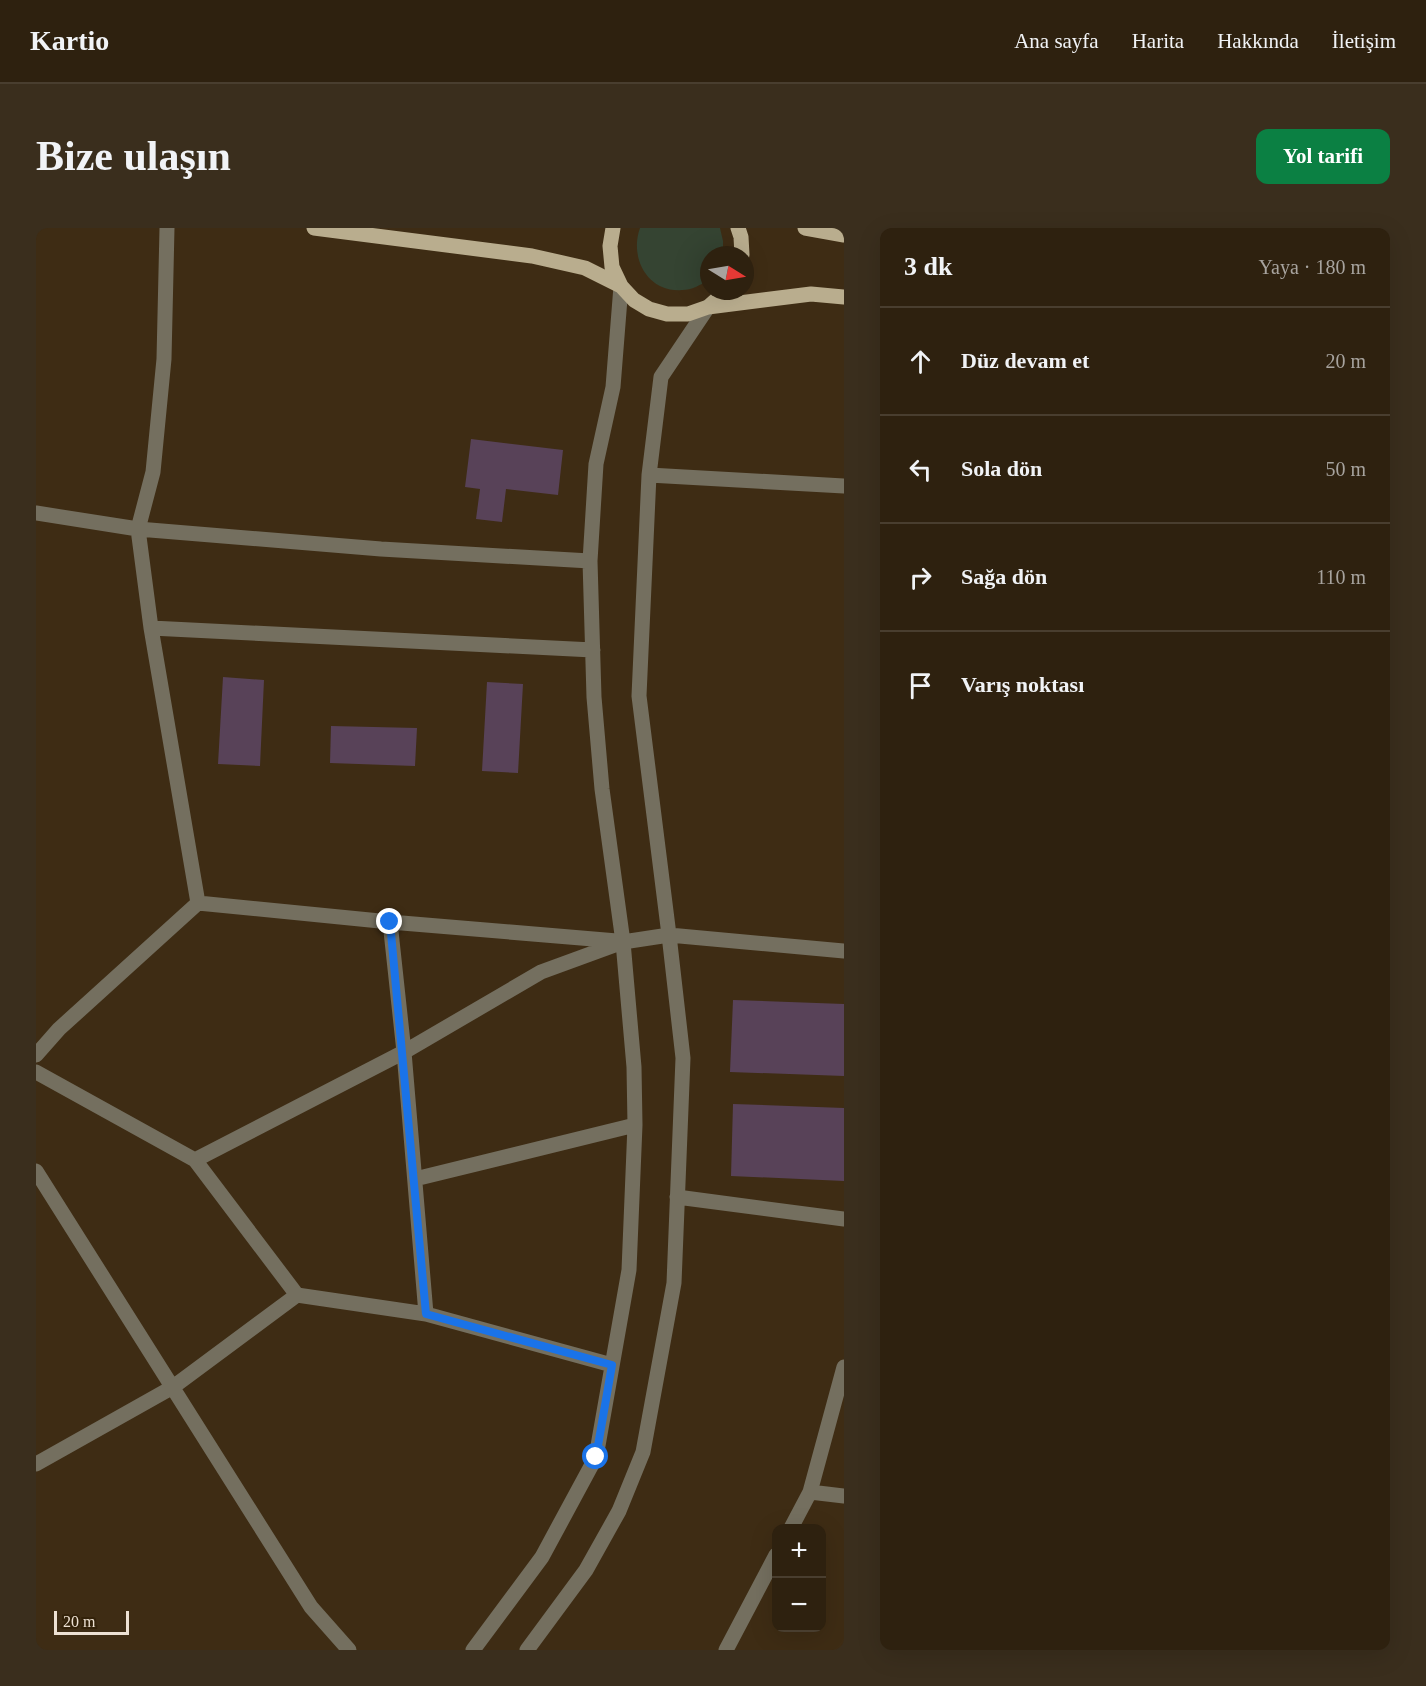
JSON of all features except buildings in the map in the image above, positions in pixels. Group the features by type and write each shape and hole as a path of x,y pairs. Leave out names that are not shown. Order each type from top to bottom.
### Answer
{"main road":[{"path":"314,228 532,256 585,268 621,286"},
{"path":"613,228 610,246 612,267 621,286 634,300 650,309 667,314 688,314 708,306 811,294 844,297"},
{"path":"738,228 742,246"},
{"path":"805,228 844,235"},
{"path":"708,306 715,300"}],"street":[{"path":"167,228 163,370 153,472 138,529 152,628 198,903"},
{"path":"473,1650 542,1557 596,1457 629,1270 635,1125 634,1067 623,942 602,789 594,697 590,561 596,464 613,387 621,286"},
{"path":"527,1650 586,1570 619,1511 643,1452 674,1283 683,1058 639,696 650,475 661,377 708,306"},
{"path":"650,475 844,486"},
{"path":"36,513 138,529 381,549 590,561"},
{"path":"152,628 592,650"},
{"path":"36,1055 59,1029 198,903 623,942"},
{"path":"390,922 404,1052 426,1314"},
{"path":"195,1160 404,1052 541,972 623,942 669,935 844,951"},
{"path":"36,1072 195,1160 297,1295 426,1314 612,1365"},
{"path":"415,1179 635,1125"},
{"path":"36,1171 311,1607 349,1650"},
{"path":"677,1197 844,1219"},
{"path":"36,1464 173,1387 297,1295"},
{"path":"793,1524 810,1492 844,1367"},
{"path":"810,1492 844,1496"},
{"path":"726,1650 772,1564"}],"green space":[{"path":"640,228 720,228 723,246 700,246 700,285 682,290 660,286 651,280 639,262 637,239"}],"route":[{"path":"390,922 404,1052 426,1314 612,1365 596,1457"}]}
